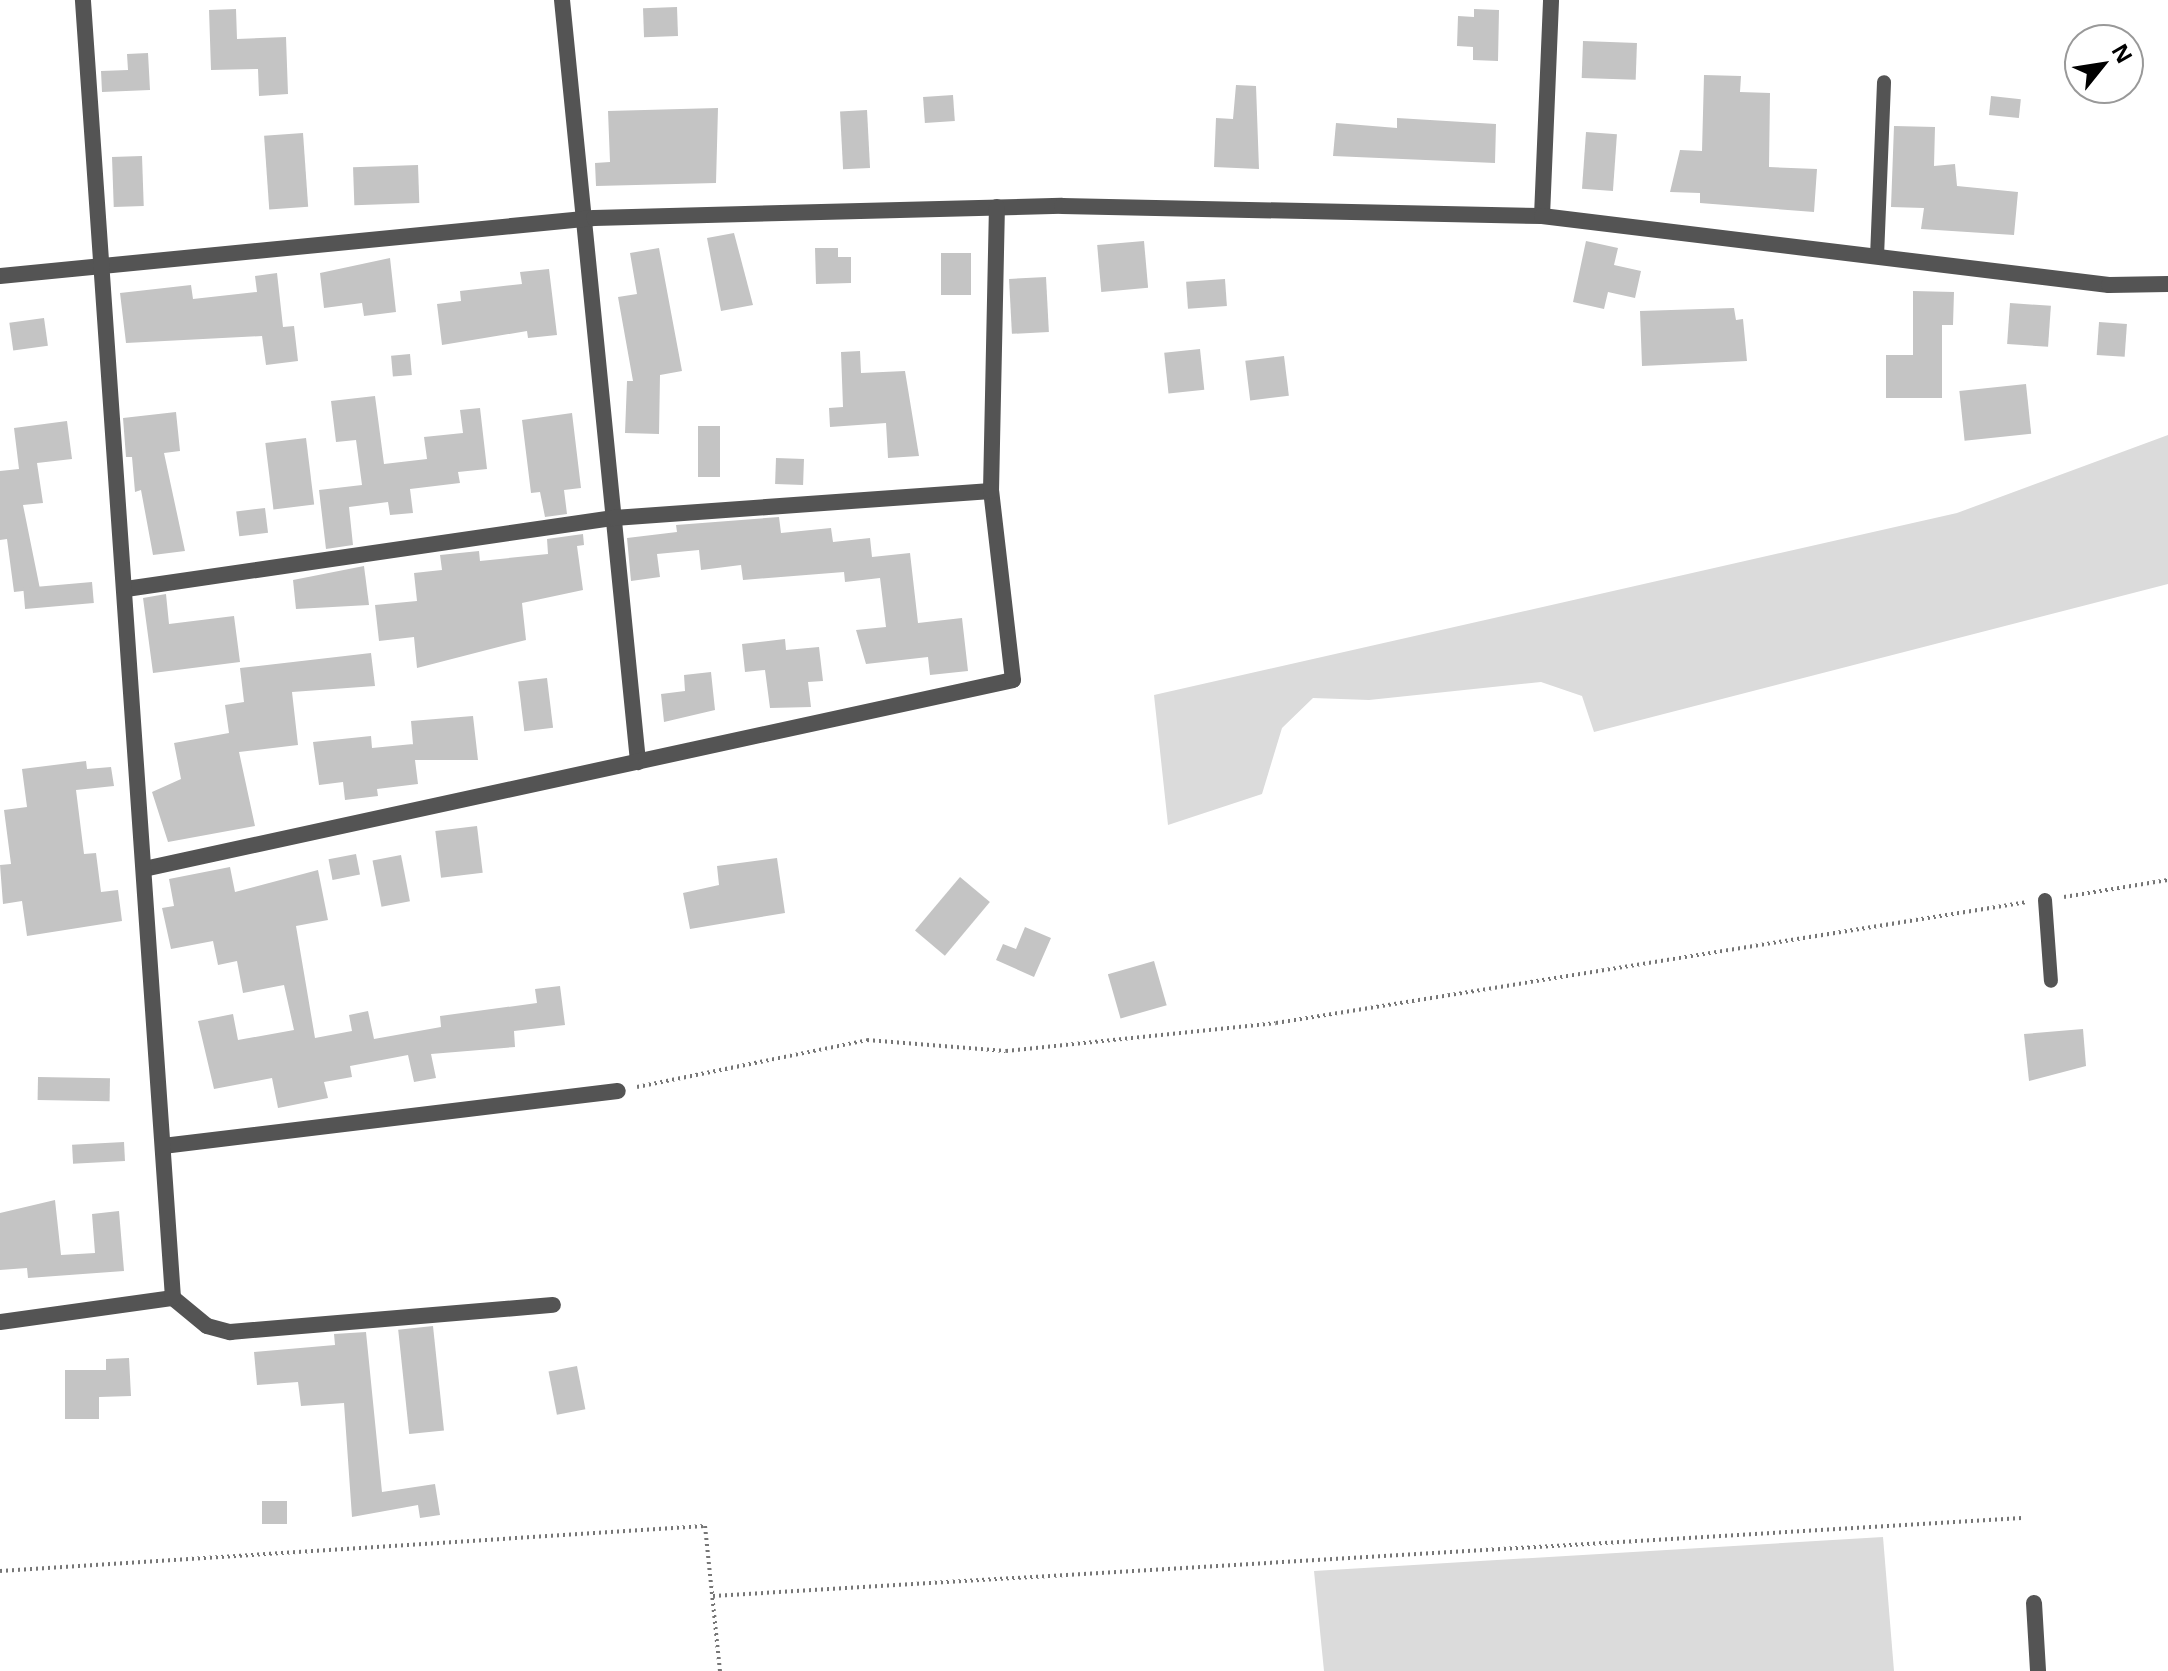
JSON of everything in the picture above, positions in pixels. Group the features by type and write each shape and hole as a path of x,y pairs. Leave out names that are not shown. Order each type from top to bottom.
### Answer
{"street":[{"path":"83,0 105,268 173,1298 207,1326 230,1332 553,1305"},
{"path":"562,0 638,762"},
{"path":"1542,216 1551,0"},
{"path":"0,276 582,219 997,207 1542,216 2109,285 2168,284"},
{"path":"144,869 1013,680 991,491 997,207"},
{"path":"126,589 614,518 991,491"},
{"path":"163,1146 618,1091"},
{"path":"0,1322 173,1298"},
{"path":"2034,1603 2038,1671"}],"lane":[{"path":"1877,257 1884,82"},
{"path":"2045,900 2051,981"}],"path":[{"path":"618,1091 867,1040 1006,1051 1276,1023 2168,880"},
{"path":"713,1596 2022,1518"},
{"path":"0,1571 705,1526 720,1671"}],"shaded area":[{"path":"2168,435 2168,584 1594,732 1582,696 1541,682 1369,700 1313,698 1282,728 1262,794 1168,825 1154,695 1957,513"},
{"path":"1883,1537 1894,1671 1324,1671 1314,1571"}],"building":[{"path":"677,7 678,36 644,37 643,8"},
{"path":"236,9 237,39 286,37 288,94 259,96 258,69 211,70 209,10"},
{"path":"1474,9 1499,10 1498,61 1473,60 1473,47 1457,46 1458,16 1474,17"},
{"path":"1583,41 1637,43 1636,80 1582,78"},
{"path":"148,53 150,90 102,92 101,71 128,70 127,54"},
{"path":"1704,75 1741,76 1740,92 1770,93 1769,167 1817,169 1814,212 1700,203 1700,193 1670,192 1680,150 1702,151"},
{"path":"1236,85 1256,86 1259,169 1214,167 1216,118 1233,119"},
{"path":"953,95 955,121 925,123 923,97"},
{"path":"1991,96 2021,99 2019,118 1989,115"},
{"path":"718,108 716,183 596,186 595,163 610,162 608,111"},
{"path":"867,110 870,168 843,169 840,111"},
{"path":"1397,118 1496,124 1495,163 1333,156 1336,123 1397,128"},
{"path":"1894,126 1935,127 1934,166 1955,164 1957,186 2018,192 2014,235 1921,229 1924,208 1891,207"},
{"path":"1586,132 1617,134 1613,191 1582,189"},
{"path":"303,133 308,207 269,210 264,136"},
{"path":"142,156 144,206 114,207 112,157"},
{"path":"418,165 419,203 354,205 353,167"},
{"path":"734,233 753,305 721,311 707,238"},
{"path":"1144,241 1148,288 1101,292 1097,245"},
{"path":"1586,241 1618,248 1614,265 1641,271 1635,298 1608,292 1604,309 1573,302"},
{"path":"659,248 682,371 660,375 659,434 625,433 627,381 633,381 618,297 637,294 630,253"},
{"path":"815,248 838,248 838,257 851,257 851,283 816,284"},
{"path":"941,253 971,253 971,295 941,295"},
{"path":"390,258 396,312 364,316 362,303 324,308 320,273"},
{"path":"549,269 557,335 528,338 527,331 442,345 437,304 461,301 460,291 522,284 520,272"},
{"path":"277,273 283,327 294,326 298,361 266,365 262,336 126,343 120,293 191,285 193,299 257,292 255,276"},
{"path":"1046,277 1049,332 1012,334 1009,279"},
{"path":"1225,279 1227,306 1188,309 1186,282"},
{"path":"1913,291 1954,292 1953,325 1942,325 1942,398 1886,398 1886,355 1913,355"},
{"path":"2010,303 2051,306 2048,347 2007,344"},
{"path":"1734,308 1736,320 1743,319 1747,361 1642,366 1640,311"},
{"path":"44,318 48,346 13,351 9,323"},
{"path":"2099,322 2127,324 2125,357 2097,355"},
{"path":"1200,349 1204,390 1168,394 1164,353"},
{"path":"860,351 861,373 905,371 919,456 888,458 886,423 830,427 829,408 843,407 841,352"},
{"path":"410,354 412,375 393,377 391,356"},
{"path":"1284,356 1289,396 1250,400 1245,361"},
{"path":"2026,384 2031,434 1965,441 1959,391"},
{"path":"375,396 384,464 427,459 424,437 463,433 460,410 480,408 487,469 458,472 460,483 410,489 413,513 390,515 388,502 349,507 353,545 326,549 319,490 362,485 356,440 336,442 331,401"},
{"path":"176,412 180,451 164,453 185,551 153,555 141,490 135,492 132,457 126,457 123,418"},
{"path":"572,413 581,488 564,490 567,514 545,517 540,492 531,493 522,420"},
{"path":"67,421 72,459 37,463 43,503 23,505 40,589 14,592 7,539 0,540 0,471 19,469 14,428"},
{"path":"698,426 720,426 720,477 698,477"},
{"path":"306,438 314,505 273,509 265,443"},
{"path":"776,458 804,459 803,485 775,484"},
{"path":"265,508 268,533 239,536 236,512"},
{"path":"779,517 781,533 831,528 833,542 870,538 872,557 910,553 918,623 962,618 968,671 930,675 928,657 866,664 856,630 886,627 880,578 845,582 844,572 743,580 741,565 701,570 699,550 657,554 660,577 631,581 627,538 677,532 676,525"},
{"path":"583,534 584,545 577,546 583,590 522,603 526,640 417,668 414,637 379,641 375,605 417,601 414,573 442,570 440,555 479,551 480,561 548,554 547,539"},
{"path":"364,566 369,605 296,609 293,580"},
{"path":"92,582 94,603 25,609 23,588"},
{"path":"166,594 169,624 234,616 240,662 153,673 143,598"},
{"path":"785,639 786,650 819,647 823,681 808,682 811,707 770,708 765,670 745,672 742,644"},
{"path":"371,653 375,686 292,692 298,745 239,752 255,826 168,842 152,792 181,779 174,743 229,733 225,705 244,702 240,668"},
{"path":"711,672 715,710 664,722 661,694 685,691 684,675"},
{"path":"547,678 553,728 524,731 518,682"},
{"path":"473,716 478,760 415,760 418,784 377,789 378,796 345,800 343,782 319,785 313,742 371,736 372,748 413,744 411,721"},
{"path":"86,761 87,769 111,767 114,786 76,790 84,854 96,853 101,892 118,890 122,921 27,936 22,901 3,904 0,865 11,864 4,810 27,807 22,769"},
{"path":"477,826 483,873 441,878 435,831"},
{"path":"356,854 360,875 333,880 329,859"},
{"path":"401,855 410,901 382,907 373,861"},
{"path":"777,858 785,913 690,929 683,893 719,885 717,866"},
{"path":"230,867 235,892 318,870 328,920 296,926 315,1038 352,1031 349,1015 368,1011 374,1039 441,1027 440,1016 537,1003 535,989 560,986 565,1025 514,1031 515,1047 431,1054 436,1078 414,1082 408,1055 350,1066 352,1077 324,1082 328,1098 278,1108 272,1078 214,1089 198,1021 233,1014 238,1040 294,1030 284,985 243,993 237,961 218,965 213,941 171,949 162,908 174,906 169,879"},
{"path":"960,877 990,902 945,956 915,931"},
{"path":"1025,927 1051,938 1034,977 996,960 1003,944 1016,949"},
{"path":"1154,961 1167,1005 1121,1018 1108,974"},
{"path":"2083,1029 2086,1066 2029,1081 2024,1034"},
{"path":"38,1077 110,1078 110,1101 38,1100"},
{"path":"124,1142 125,1161 73,1164 72,1145"},
{"path":"55,1200 61,1255 95,1253 92,1214 119,1211 124,1271 28,1278 27,1268 0,1270 0,1213"},
{"path":"433,1326 444,1430 409,1434 398,1330"},
{"path":"366,1332 382,1492 435,1484 440,1515 420,1518 418,1505 352,1517 344,1403 301,1406 298,1382 257,1385 254,1352 335,1345 334,1334"},
{"path":"129,1358 131,1396 99,1397 99,1419 65,1419 65,1370 106,1370 106,1359"},
{"path":"577,1366 585,1409 557,1415 549,1372"},
{"path":"262,1501 287,1501 287,1524 262,1524"}]}
